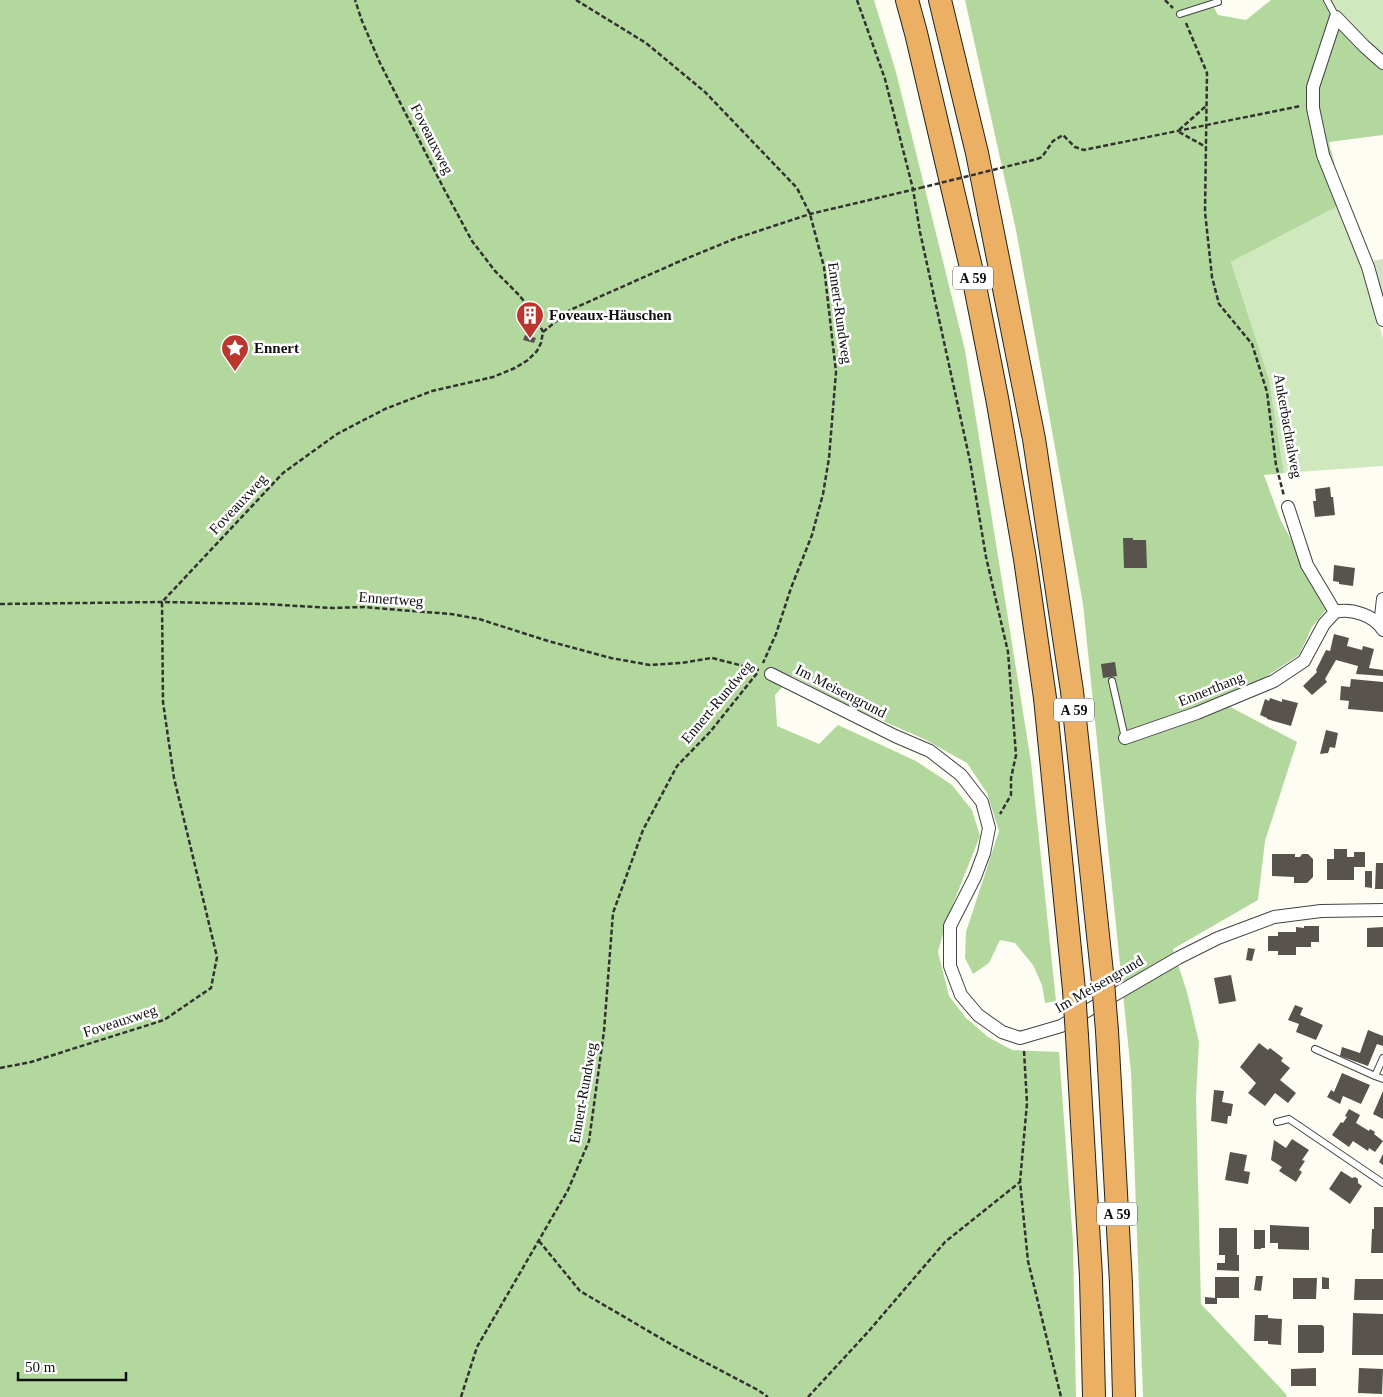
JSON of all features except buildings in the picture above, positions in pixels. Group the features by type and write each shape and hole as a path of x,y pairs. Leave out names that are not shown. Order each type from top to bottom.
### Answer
{"highway":[{"name":"A 59","path":"907,0 973,276 1023,550 1045,698 1074,990 1091,1277 1094,1397"},
{"name":"A 59","path":"940,0 977,153 1034,439 1072,691 1107,1031 1122,1283 1124,1397"}],"street":[{"path":"1383,63 1336,17 1313,86 1313,108 1323,155 1368,267 1383,320"},
{"path":"1288,508 1307,565 1332,608 1368,617 1382,628"},
{"path":"1382,628 1383,599"},
{"name":"Ennerthang","path":"1125,738 1197,713 1274,681 1304,661 1332,608"},
{"name":"Im Meisengrund","path":"765,672 895,736 930,751 961,775 982,802 989,828 984,853 975,877 950,926 950,966 961,995 978,1015 1002,1032 1020,1038 1061,1026 1178,958 1218,938 1274,917 1321,911 1383,910"}],"lane":[{"path":"1327,0 1336,17"},
{"path":"1180,14 1218,2"},
{"name":"Ennerthang","path":"1112,681 1125,738"},
{"path":"1315,1050 1383,1080"},
{"path":"1376,1076 1383,1058"},
{"path":"1277,1122 1289,1120 1383,1183"}],"path":[{"name":"Foveauxweg","path":"0,1068 31,1062 164,1020 211,988 217,956 174,778 163,702 162,602 283,473 337,434 385,409 424,394 493,377 515,368 528,360 537,351 541,343 543,332 534,313 494,270 472,240 444,189 380,62 362,21 356,0"},
{"name":"Ennert-Rundweg","path":"461,1397 476,1347 568,1190 589,1141 604,1031 613,913 643,830 677,766 765,672 768,654 812,535 823,494 829,458 836,372 824,267 810,214 798,188 705,92 646,42 576,0"},
{"path":"858,0 885,79 913,189 920,232 970,461 986,556 1008,652 1016,755 1011,795 989,828"},
{"name":"Ankerbachtalweg","path":"1186,23 1207,73 1204,212 1212,277 1219,304 1252,344 1267,392 1276,465 1288,508"},
{"path":"1178,132 1207,106"},
{"path":"543,332 570,310 734,239 810,214 1036,160 1042,157 1053,141 1063,135 1075,147 1084,150 1299,106"},
{"path":"1178,132 1206,147"},
{"name":"Ennertweg","path":"0,604 162,602 265,604 332,608 364,607 451,614 479,619 548,641 611,658 650,665 712,658 765,672"},
{"path":"1020,1038 1024,1051 1027,1103 1020,1182 1028,1261 1060,1397"},
{"path":"808,1397 868,1332 945,1242 1020,1182"},
{"path":"539,1240 580,1291 674,1346 768,1397"}],"green space":[{"path":"0,0 874,0 896,72 965,350 1031,762 1056,1001 1045,1003 1042,985 1033,965 1015,943 1000,940 989,963 973,974 965,958 966,932 999,831 987,793 967,763 924,739 858,710 792,676 775,695 777,726 819,744 838,725 916,761 952,785 972,810 980,836 947,919 938,952 949,996 966,1018 988,1037 1012,1050 1059,1052 1073,1242 1076,1397 0,1397"},
{"path":"965,0 1210,0 1218,15 1246,20 1271,0 1324,0 1334,17 1383,70 1383,135 1329,142 1344,201 1338,206 1231,262 1269,379 1284,473 1264,475 1281,521 1328,607 1312,627 1299,655 1261,680 1217,700 1297,742 1265,841 1258,900 1173,949 1187,992 1199,1042 1196,1097 1201,1304 1287,1397 1143,1397 1131,1072 1083,604 1016,230"},
{"path":"1331,0 1383,0 1383,59 1338,15"},
{"path":"1338,206 1365,278 1383,338 1383,466 1284,473 1269,379 1231,262"},
{"path":"1383,259 1383,299 1372,261"}],"place":[{"name":"Foveaux-Häuschen","path":"530,339"},
{"name":"Ennert","path":"235,372"}]}
